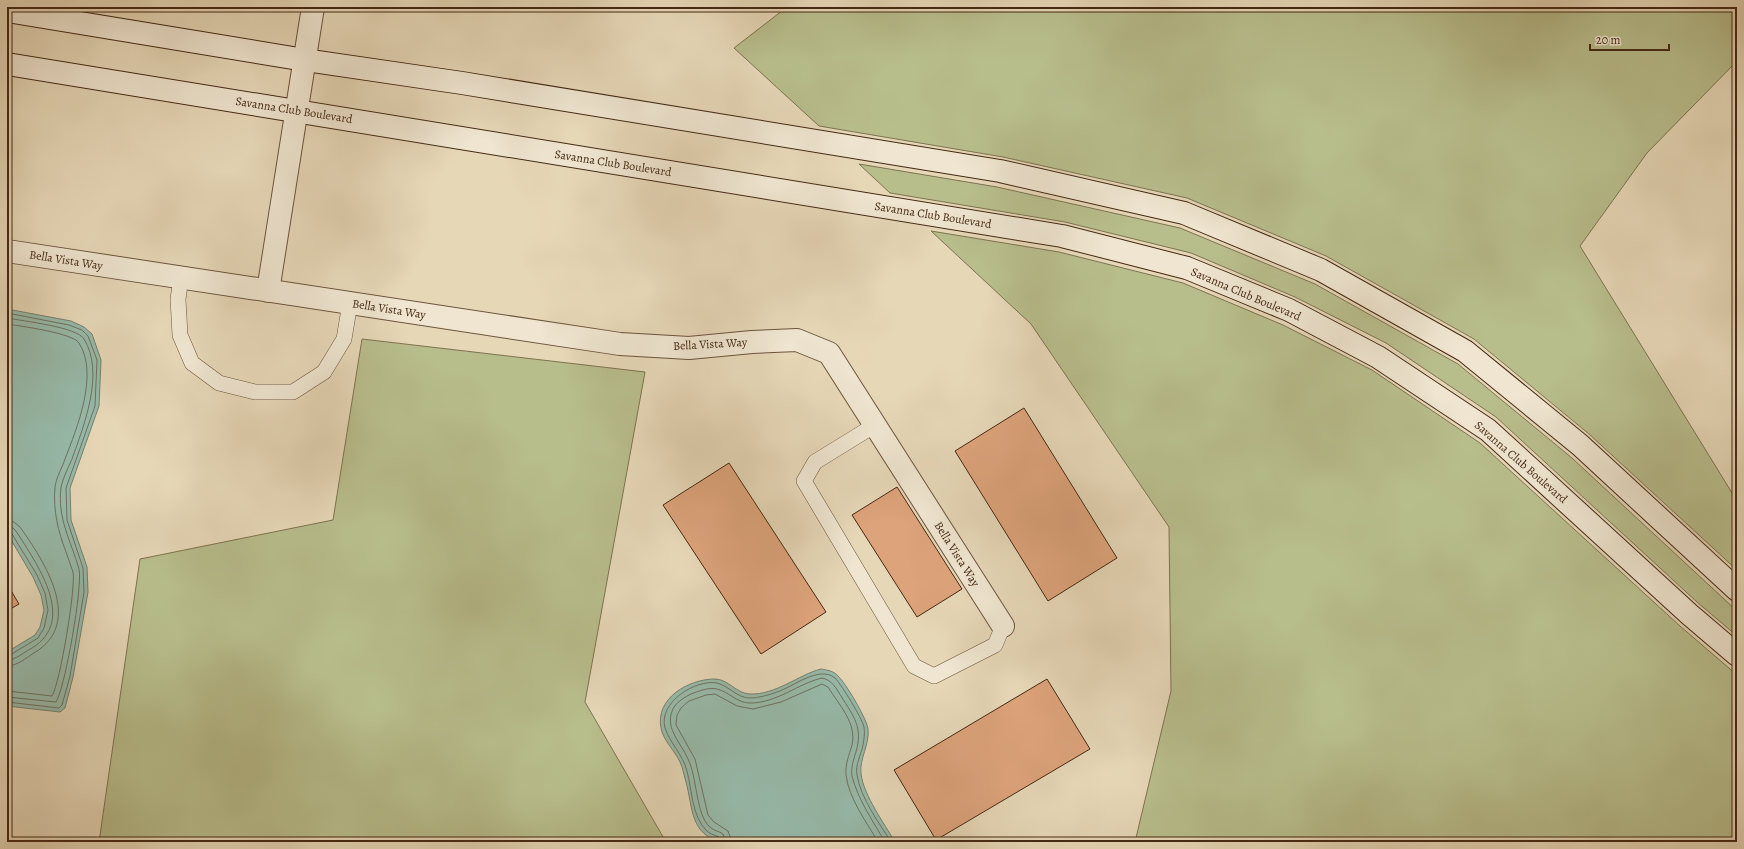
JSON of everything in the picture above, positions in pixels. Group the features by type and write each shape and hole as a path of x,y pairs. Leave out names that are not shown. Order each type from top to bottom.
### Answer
{"street":[{"path":"268,291 313,7"},
{"path":"7,12 305,60 462,83 1000,171 1184,213 1321,270 1466,351 1580,445 1737,590"},
{"name":"Savanna Club Boulevard","path":"7,64 1062,236 1187,268 1289,310 1378,357 1488,430 1689,614 1737,655"},
{"name":"Bella Vista Way","path":"7,251 620,344 689,348 752,342 797,340 829,353 1003,626"}],"lane":[{"path":"181,278 178,299 180,335 192,363 219,383 255,392 293,392 324,372 344,339 350,303"},
{"path":"875,425 815,462 804,481 914,666 934,676 994,645 1003,626"}],"green space":[{"path":"787,7 1737,7 1737,61 1647,153 1580,246 1737,501 1737,570 1589,434 1474,339 1326,256 1187,198 1003,157 819,126 734,48"},
{"path":"859,164 997,187 1180,228 1315,284 1458,364 1572,458 1737,611 1737,636 1697,602 1496,417 1386,343 1295,297 1191,253 1065,222 890,193"},
{"path":"931,231 1059,252 1183,283 1283,325 1372,370 1480,443 1680,626 1737,675 1737,842 1135,842 1171,691 1169,527 1031,324"},
{"path":"362,339 645,372 585,702 666,842 99,842 140,559 333,520"}],"water":[{"path":"7,309 71,321 84,327 92,334 101,360 99,406 70,488 71,520 87,567 88,592 73,677 65,708 60,712 7,706 7,652 35,635 40,627 44,610 41,595 33,577 7,533"},
{"path":"821,669 828,670 836,674 846,685 867,724 868,735 861,774 870,800 895,842 722,842 704,833 698,827 692,811 681,764 662,732 661,717 663,708 669,699 676,692 695,682 715,679 724,681 741,692 750,694 760,693 778,688"}],"building":[{"path":"1024,408 1117,558 1048,601 955,451"},
{"path":"729,463 826,612 761,654 663,505"},
{"path":"897,487 962,589 917,617 852,515"},
{"path":"7,584 19,604 7,611"},
{"path":"1047,679 1090,749 936,840 894,770"}]}
